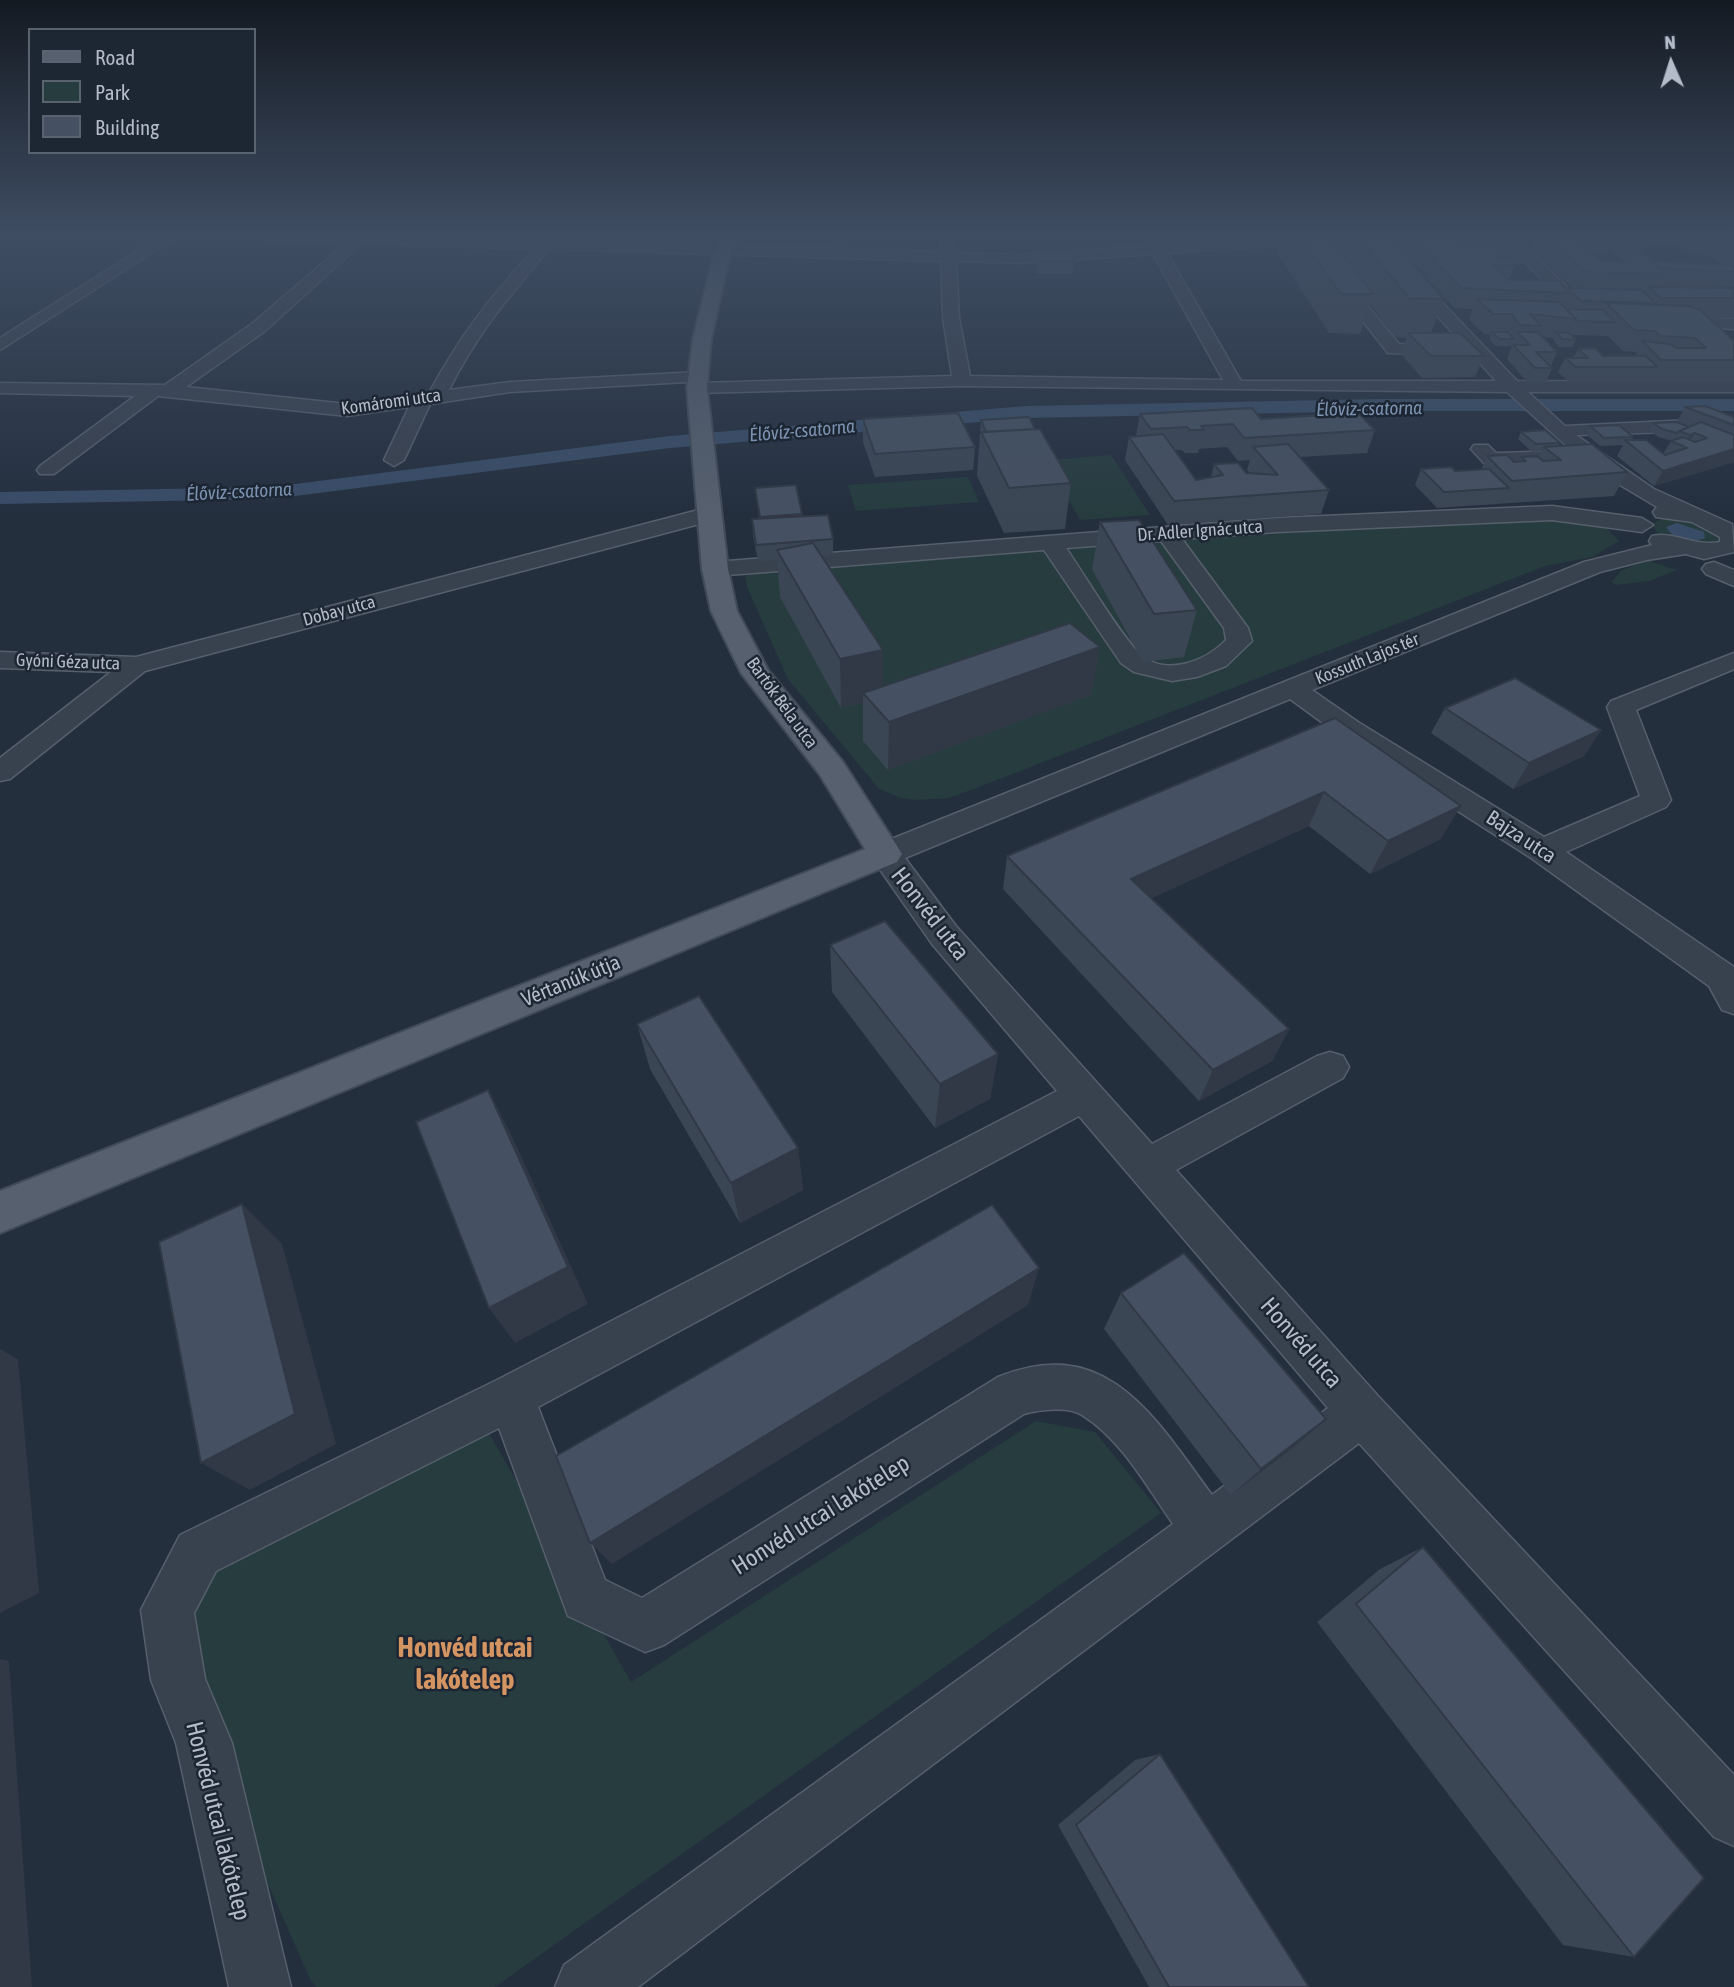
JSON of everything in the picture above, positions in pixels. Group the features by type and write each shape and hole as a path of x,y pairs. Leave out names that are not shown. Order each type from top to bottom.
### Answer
{"main road":[{"name":"Bartók Béla utca","path":"705,329 698,382 699,420 715,569 724,611 755,673 832,769 885,854"},
{"name":"Vértanúk útja","path":"0,1212 885,854"}],"street":[{"path":"0,345 26,329"},
{"path":"47,470 256,329"},
{"path":"394,460 429,398 475,329"},
{"path":"953,329 962,381"},
{"path":"1203,329 1235,386"},
{"path":"1378,329 1394,349"},
{"path":"1458,329 1550,425 1588,456 1636,494 1645,524 1681,549 1715,552 1729,536 1664,504 1588,456 1491,459 1481,449"},
{"path":"1692,329 1723,341"},
{"path":"1417,384 1387,349 1478,351"},
{"name":"Komáromi utca","path":"0,388 161,391 337,410 577,382 962,381 1235,386 1510,384 1734,387"},
{"path":"1550,425 1734,424"},
{"path":"1645,524 1661,512 1688,514"},
{"name":"Dobay utca","path":"0,772 136,665 710,514"},
{"name":"Dr. Adler Ignác utca","path":"715,569 1278,525 1535,514 1565,514 1593,521 1645,524"},
{"name":"Kossuth Lajos tér","path":"1592,567 1645,524"},
{"path":"1051,543 1130,658 1148,669 1180,674 1222,660 1239,641 1236,628 1167,534"},
{"name":"Kossuth Lajos tér","path":"1142,750 1592,567 1646,553 1681,549"},
{"name":"Gyóni Géza utca","path":"0,660 136,665"},
{"path":"1542,850 1656,800 1622,706 1733,660"},
{"name":"Bajza utca","path":"1293,689 1542,850 1730,984"},
{"name":"Vértanúk útja","path":"885,854 1142,750"},
{"name":"Honvéd utca","path":"885,854 925,913 1362,1412 1734,1817"},
{"path":"1147,1166 1330,1067"},
{"name":"Honvéd utcai lakótelep","path":"260,1987 204,1743 178,1680 167,1610 198,1553 511,1397 1084,1095"},
{"name":"Honvéd utcai lakótelep","path":"511,1397 586,1598 645,1626 1014,1393 1042,1386 1091,1392 1142,1437 1208,1530"},
{"path":"586,1987 1208,1530 1362,1412"}],"green space":[{"path":"1111,455 1150,515 1080,520 1046,460"},
{"path":"968,477 979,502 856,511 848,485"},
{"path":"1548,515 1602,523 1619,541 1592,557 1545,566 948,798 901,798 879,789 788,679 747,587 745,571"},
{"path":"1666,517 1691,520 1719,535 1720,541 1712,546 1661,536 1653,523"},
{"path":"1646,560 1677,570 1649,581 1616,585 1611,582 1621,571"},
{"path":"478,1414 631,1682 1036,1421 1095,1432 1161,1513 495,1987 317,1987 311,1981 178,1680 198,1553"}],"water":[{"path":"1677,523 1704,532 1705,538 1678,538 1666,527"}],"building":[{"path":"1721,329 1734,341 1734,360 1661,360 1642,341 1670,344 1676,348 1706,348 1695,338 1660,336 1655,331 1634,330"},
{"path":"1492,332 1508,332 1514,339 1499,339"},
{"path":"1517,332 1538,332 1557,352 1536,352 1552,368 1535,368 1513,345 1530,345"},
{"path":"1556,332 1569,333 1576,340 1562,339"},
{"path":"1408,333 1460,333 1484,356 1431,356"},
{"path":"1595,348 1603,356 1646,356 1657,367 1576,367 1565,358 1588,358 1578,349"},
{"path":"1705,406 1734,417 1734,425 1685,407"},
{"path":"1252,408 1261,419 1358,413 1375,430 1244,438 1233,424 1201,426 1204,430 1190,430 1187,427 1151,429 1140,414"},
{"path":"958,413 975,447 875,454 863,419"},
{"path":"1029,417 1035,429 986,432 981,420"},
{"path":"1677,422 1689,427 1677,433 1653,423"},
{"path":"1701,422 1734,435 1734,449 1663,471 1625,440 1646,440 1665,455 1687,448 1671,441 1683,437 1695,442 1707,438 1679,431"},
{"path":"1619,425 1633,437 1604,438 1590,426"},
{"path":"1040,429 1071,483 1009,488 981,432"},
{"path":"1545,430 1560,443 1536,444 1521,432"},
{"path":"1163,434 1196,480 1223,475 1214,464 1238,463 1246,473 1278,475 1253,447 1288,444 1329,490 1174,501 1129,437"},
{"path":"1592,444 1627,472 1512,481 1487,456 1507,455 1514,462 1526,461 1521,457 1537,456 1543,461 1561,460 1544,447"},
{"path":"1451,467 1455,471 1489,469 1509,488 1444,492 1421,469"},
{"path":"796,485 802,514 760,517 755,488"},
{"path":"828,515 833,539 756,545 752,519"},
{"path":"1139,520 1197,610 1154,614 1100,522"},
{"path":"813,543 883,650 840,659 777,550"},
{"path":"1070,623 1100,647 889,722 863,693"},
{"path":"1515,678 1601,730 1529,763 1445,708"},
{"path":"1335,718 1461,806 1388,841 1324,792 1131,879 1289,1029 1213,1070 1007,856"},
{"path":"885,921 998,1054 940,1084 830,945"},
{"path":"699,996 798,1148 731,1183 637,1024"},
{"path":"488,1090 568,1267 489,1308 416,1122"},
{"path":"242,1204 295,1414 201,1463 159,1242"},
{"path":"992,1205 1039,1268 590,1543 556,1456"},
{"path":"1184,1253 1326,1419 1261,1469 1121,1293"},
{"path":"1423,1547 1704,1878 1634,1957 1356,1604"},
{"path":"1160,1754 1309,1987 1169,1987 1076,1825"}],"waterway":[{"name":"Élővíz-csatorna","path":"0,498 272,493 670,442 1027,412 1381,405 1734,405"}],"district":[{"name":"Honvéd utcai lakótelep","path":"465,1664"}]}
